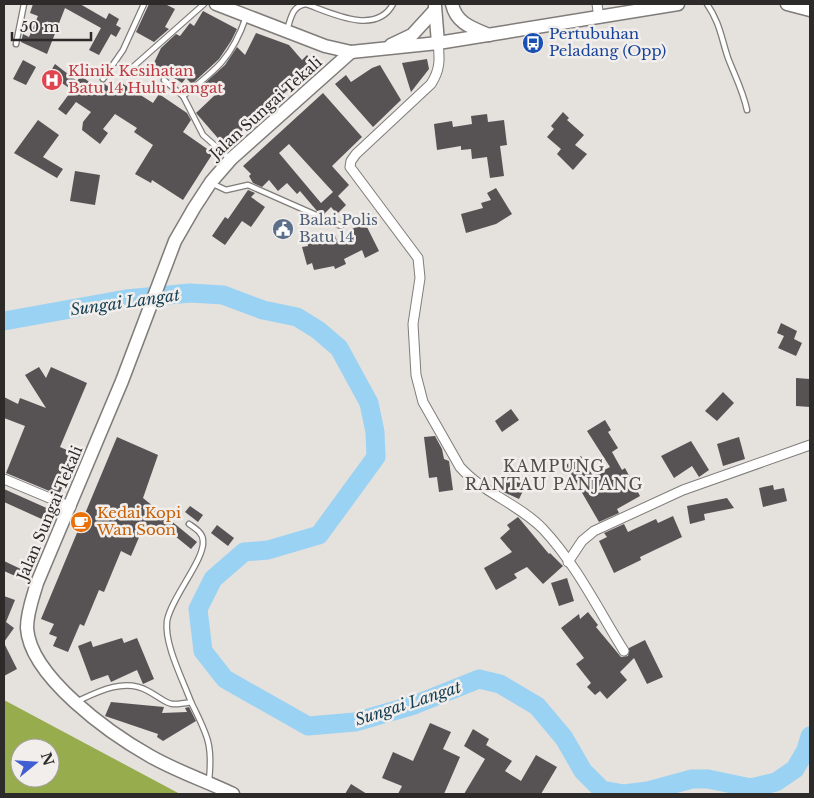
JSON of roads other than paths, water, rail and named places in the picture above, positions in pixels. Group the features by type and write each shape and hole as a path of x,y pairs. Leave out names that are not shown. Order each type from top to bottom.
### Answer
{"street":[{"path":"219,4 325,46 351,52 438,44 678,4"},
{"path":"452,4 458,19 469,27 489,35"},
{"path":"598,4 599,18"},
{"path":"787,4 810,10"},
{"path":"351,52 394,44 412,35 433,6"},
{"path":"433,6 440,63 438,74 430,84 356,154 350,167 418,258 420,278 413,324 416,375 423,402 460,467 468,476 524,512 544,530 568,562 624,651"},
{"name":"Jalan Sungai Tekali","path":"233,794 152,757 118,737 76,702 40,663 30,642 27,628 29,611 37,583 71,507 122,381 174,242 211,182 230,159 351,52"},
{"path":"568,562 582,541 594,531 683,490 810,445"},
{"path":"4,479 71,507"}],"lane":[{"path":"16,44 24,4"},
{"path":"103,79 123,50 144,4"},
{"path":"125,74 204,4"},
{"path":"287,31 294,9 299,5 306,4 354,20 370,21 381,18 388,12 392,4"},
{"path":"707,4 720,25 728,57 740,82 747,110"},
{"path":"183,96 213,73 230,54 246,16"},
{"path":"164,80 183,96 198,129 230,159"},
{"path":"211,182 226,190 248,184 341,226"},
{"path":"189,524 199,530 202,536 202,549 173,603 167,622 169,642 191,702 210,746 212,755 209,783"},
{"path":"76,702 112,687 132,687 147,690 165,703 173,705 191,702"}],"waterway":[{"name":"Sungai Langat","path":"4,321 126,299 190,293 223,295 263,310 297,317 318,330 339,348 369,403 375,432 376,457 319,535 268,550 244,552 213,579 198,609 203,651 225,679 308,726 355,722 414,705 479,679 500,684 537,706 564,738 583,771 602,790 624,794 648,791 692,779 708,779 751,788 776,782 795,769 806,750 810,736"}],"place":[{"name":"Pertubuhan Peladang (Opp)","path":"533,43"},
{"name":"Klinik Kesihatan Batu 14 Hulu Langat","path":"52,80"},
{"name":"Balai Polis Batu 14","path":"283,229"},
{"name":"Kedai Kopi Wan Soon","path":"81,522"}],"district":[{"name":"KAMPUNG RANTAU PANJANG","path":"554,475"}]}
